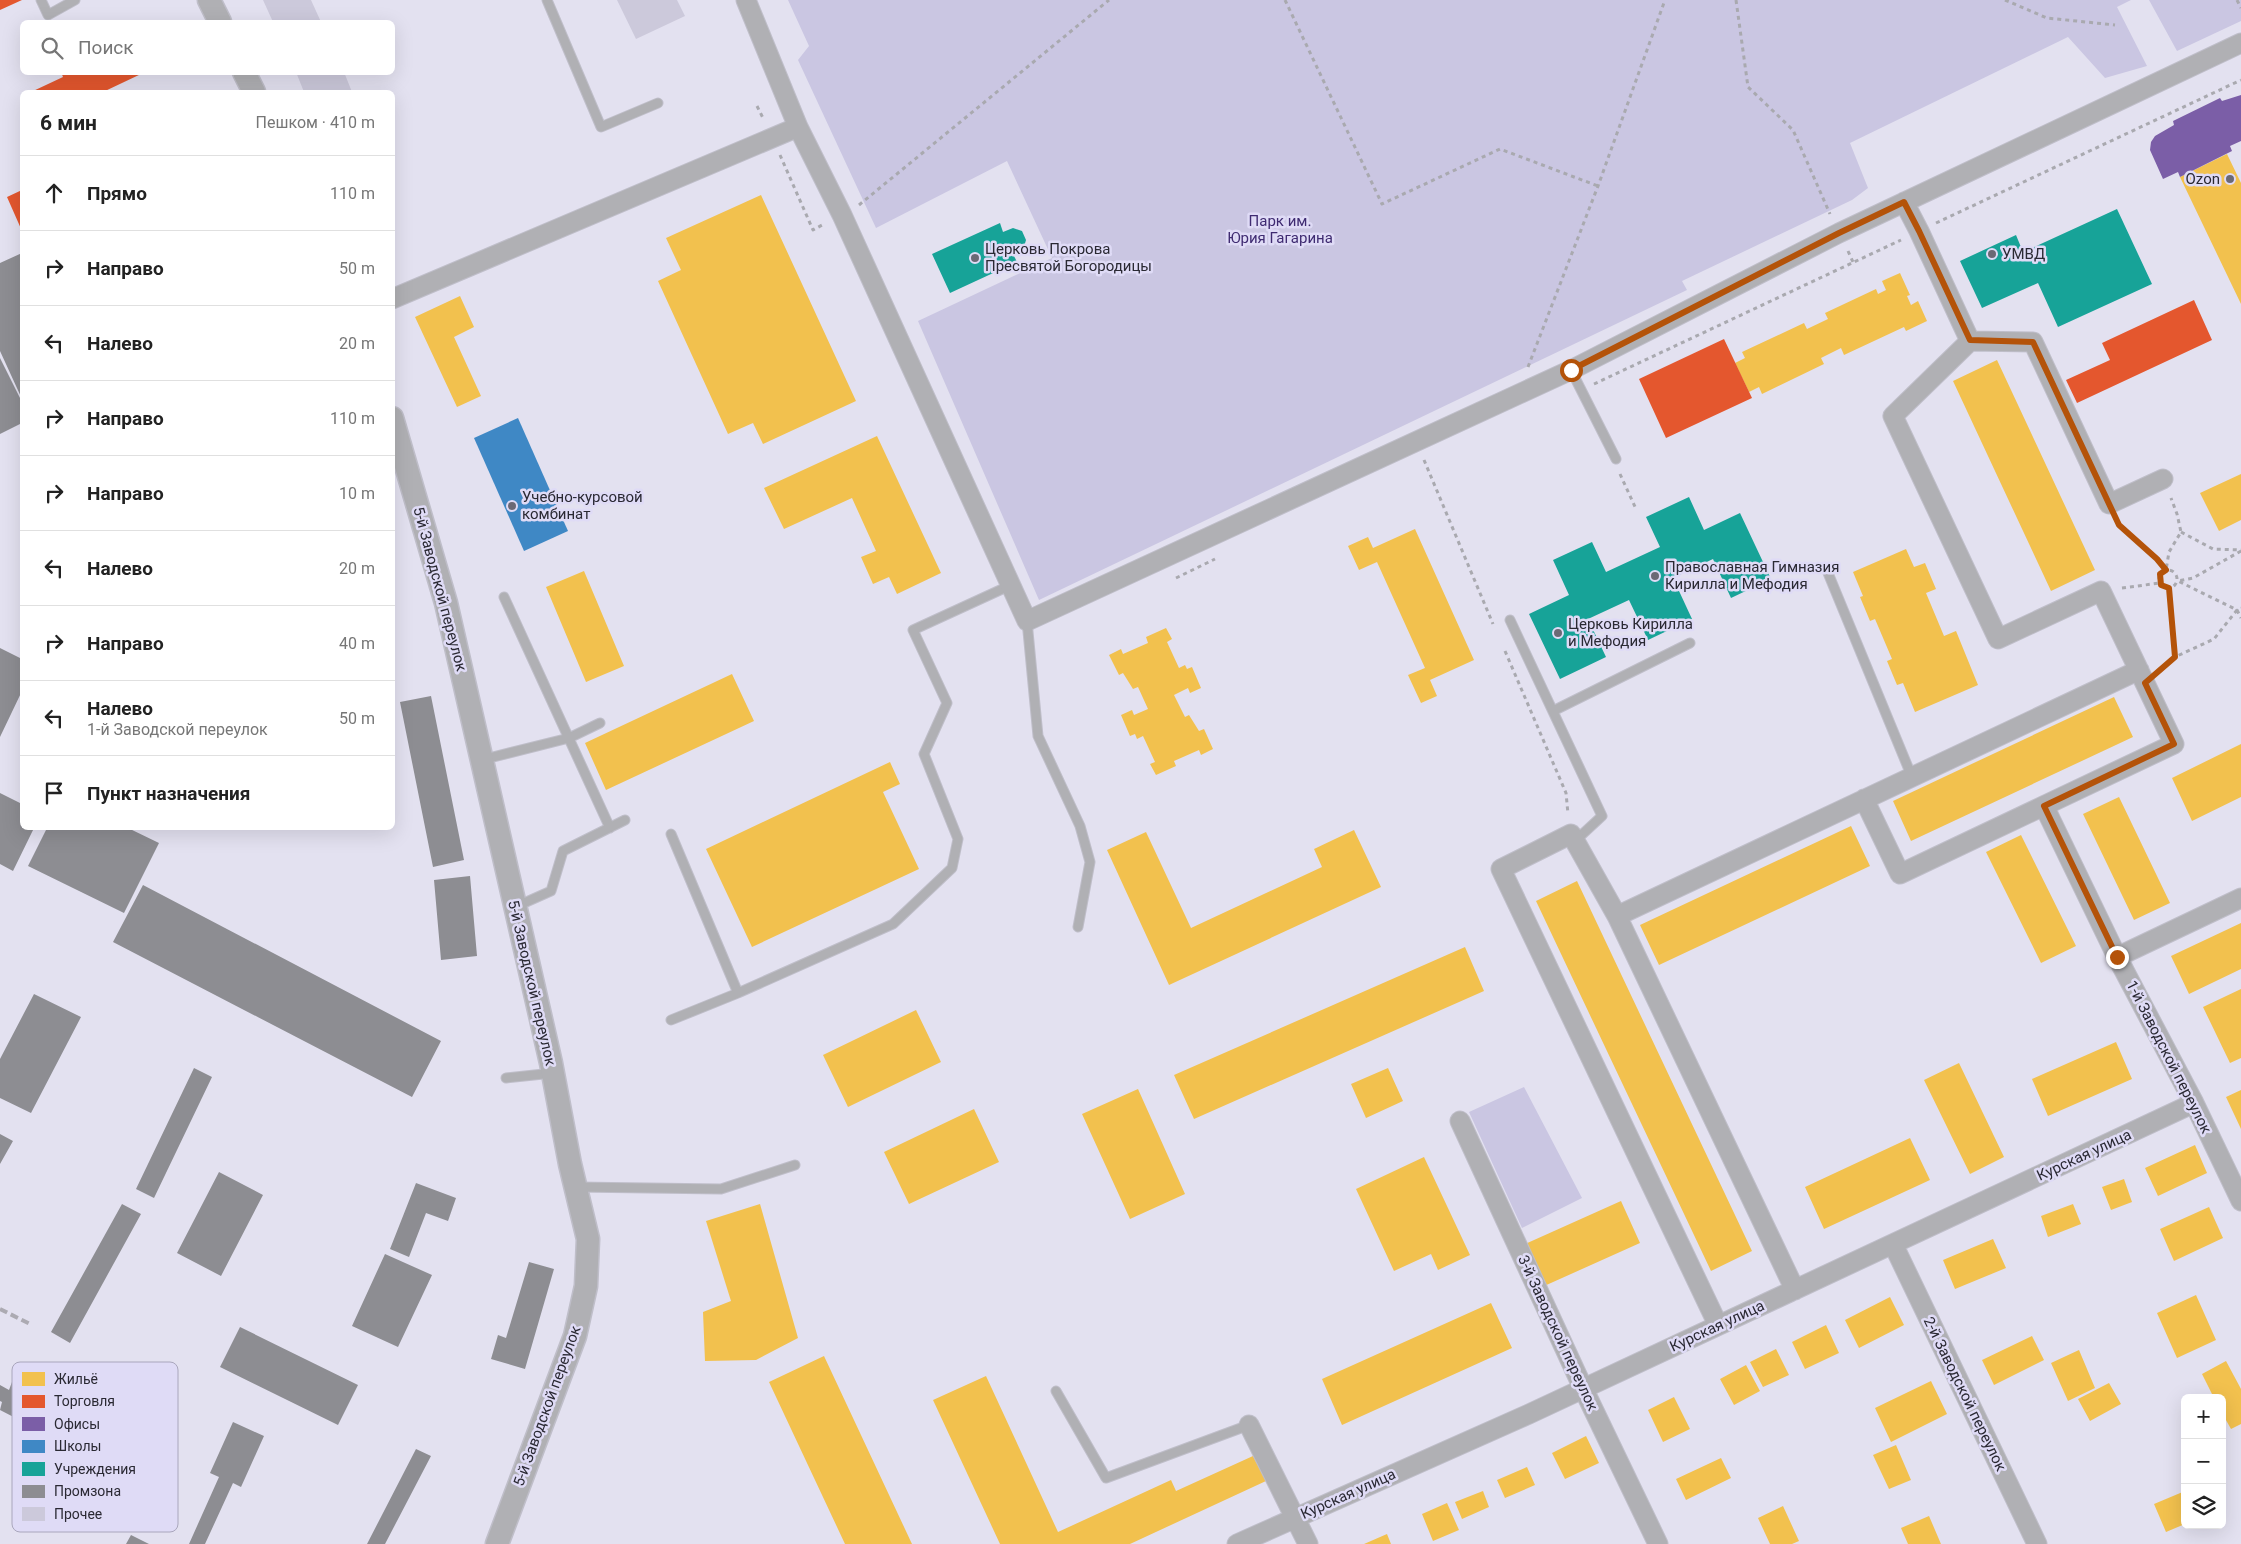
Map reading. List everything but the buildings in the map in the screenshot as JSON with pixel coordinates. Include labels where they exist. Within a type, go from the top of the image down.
[{"type":"street","points":[[209,0],[219,20]]},
{"type":"street","points":[[746,0],[798,127],[842,215],[1027,621],[1571,370],[1839,233],[2241,43]]},
{"type":"street","points":[[246,75],[253,90]]},
{"type":"street","points":[[395,297],[798,127]]},
{"type":"street","points":[[1904,202],[1970,340]]},
{"type":"street","points":[[1864,799],[1900,874],[2174,744],[2101,591],[1998,639],[1893,416],[1970,340],[2033,342],[2109,504],[2163,479]]},
{"type":"street","name":"5-й Заводской переулок","points":[[395,428],[446,603],[553,1073],[588,1239],[586,1286],[575,1336],[497,1544]]},
{"type":"street","points":[[1617,916],[1912,777],[2142,677]]},
{"type":"street","name":"1-й Заводской переулок","points":[[2044,806],[2117,957],[2194,1103],[2241,1201]]},
{"type":"street","points":[[1718,1325],[1501,869],[1573,838],[1617,916],[1795,1290]]},
{"type":"street","points":[[2117,957],[2241,898]]},
{"type":"street","name":"Курская улица","points":[[1237,1544],[1583,1388],[2194,1103]]},
{"type":"street","name":"3-й Заводской переулок","points":[[1460,1121],[1583,1388],[1658,1544]]},
{"type":"street","name":"2-й Заводской переулок","points":[[1893,1244],[2037,1544]]},
{"type":"street","points":[[1249,1425],[1308,1544]]},
{"type":"lane","points":[[41,0],[48,15],[74,0]]},
{"type":"lane","points":[[547,0],[601,127],[658,103]]},
{"type":"lane","points":[[1571,370],[1616,459]]},
{"type":"lane","points":[[1828,573],[1912,777]]},
{"type":"lane","points":[[671,1020],[738,993],[893,924],[952,868],[958,839],[924,754],[948,703],[913,630],[1011,585]]},
{"type":"lane","points":[[504,597],[610,828]]},
{"type":"lane","points":[[1510,620],[1602,816],[1573,838]]},
{"type":"lane","points":[[1027,621],[1038,736],[1080,826],[1090,862],[1078,927]]},
{"type":"lane","points":[[1553,711],[1690,643]]},
{"type":"lane","points":[[481,760],[569,738],[600,723]]},
{"type":"lane","points":[[514,907],[551,891],[563,851],[625,820]]},
{"type":"lane","points":[[671,834],[738,993]]},
{"type":"lane","points":[[506,1078],[553,1073]]},
{"type":"lane","points":[[576,1187],[721,1189],[795,1165]]},
{"type":"lane","points":[[1056,1391],[1106,1478],[1249,1425]]},
{"type":"path","points":[[854,208],[1109,0]]},
{"type":"path","points":[[1285,0],[1382,204],[1500,148],[1598,186]]},
{"type":"path","points":[[1525,375],[1598,186],[1665,0]]},
{"type":"path","points":[[1736,0],[1748,87],[1793,130],[1854,262]]},
{"type":"path","points":[[2005,0],[2047,18],[2115,26]]},
{"type":"path","points":[[2237,0],[2241,8]]},
{"type":"path","points":[[757,106],[813,230],[831,221]]},
{"type":"path","points":[[1432,457],[1423,461],[1496,631]]},
{"type":"path","points":[[1616,459],[1621,477],[1636,510]]},
{"type":"path","points":[[2109,504],[2119,525],[2157,559],[2166,570],[2174,572],[2178,576],[2175,586],[2165,588],[2160,583],[2160,574],[2166,570],[2169,552],[2181,532],[2177,514],[2163,479]]},
{"type":"path","points":[[2181,532],[2213,549],[2241,551]]},
{"type":"path","points":[[2178,581],[2193,578],[2241,551]]},
{"type":"path","points":[[2178,581],[2239,609]]},
{"type":"path","points":[[2101,591],[2160,583]]},
{"type":"path","points":[[2169,588],[2175,657]]},
{"type":"path","points":[[2239,609],[2241,618]]},
{"type":"path","points":[[2142,677],[2175,657],[2214,639],[2239,609]]},
{"type":"path","points":[[1504,649],[1566,793],[1573,838]]},
{"type":"green space","name":"Парк им. Юрия Гагарина","points":[[788,0],[2131,0],[2117,7],[2147,66],[2105,78],[2068,37],[1850,143],[1868,188],[1852,200],[1682,281],[1687,290],[1039,600],[918,321],[1052,258],[1007,161],[876,228],[798,60],[809,46]]},
{"type":"green space","points":[[2149,0],[2241,0],[2241,21],[2177,51]]},
{"type":"green space","points":[[1524,1087],[1582,1198],[1522,1228],[1469,1112]]},
{"type":"railway","points":[[0,1309],[32,1325]]},
{"type":"place","name":"Ozon","points":[[2230,179]]},
{"type":"place","name":"УМВД","points":[[1992,254]]},
{"type":"place","name":"Церковь Покрова Пресвятой Богородицы","points":[[975,258]]},
{"type":"place","name":"Учебно-курсовой комбинат","points":[[512,506]]},
{"type":"place","name":"Православная Гимназия Кирилла и Мефодия","points":[[1655,576]]},
{"type":"place","name":"Церковь Кирилла и Мефодия","points":[[1558,633]]},
{"type":"route","points":[[1571,370],[1839,233],[1904,202],[1970,340],[2033,342],[2119,525],[2157,559],[2166,570],[2160,574],[2159,580],[2161,585],[2169,588],[2175,657],[2145,683],[2174,744],[2044,806],[2117,957]]}]
